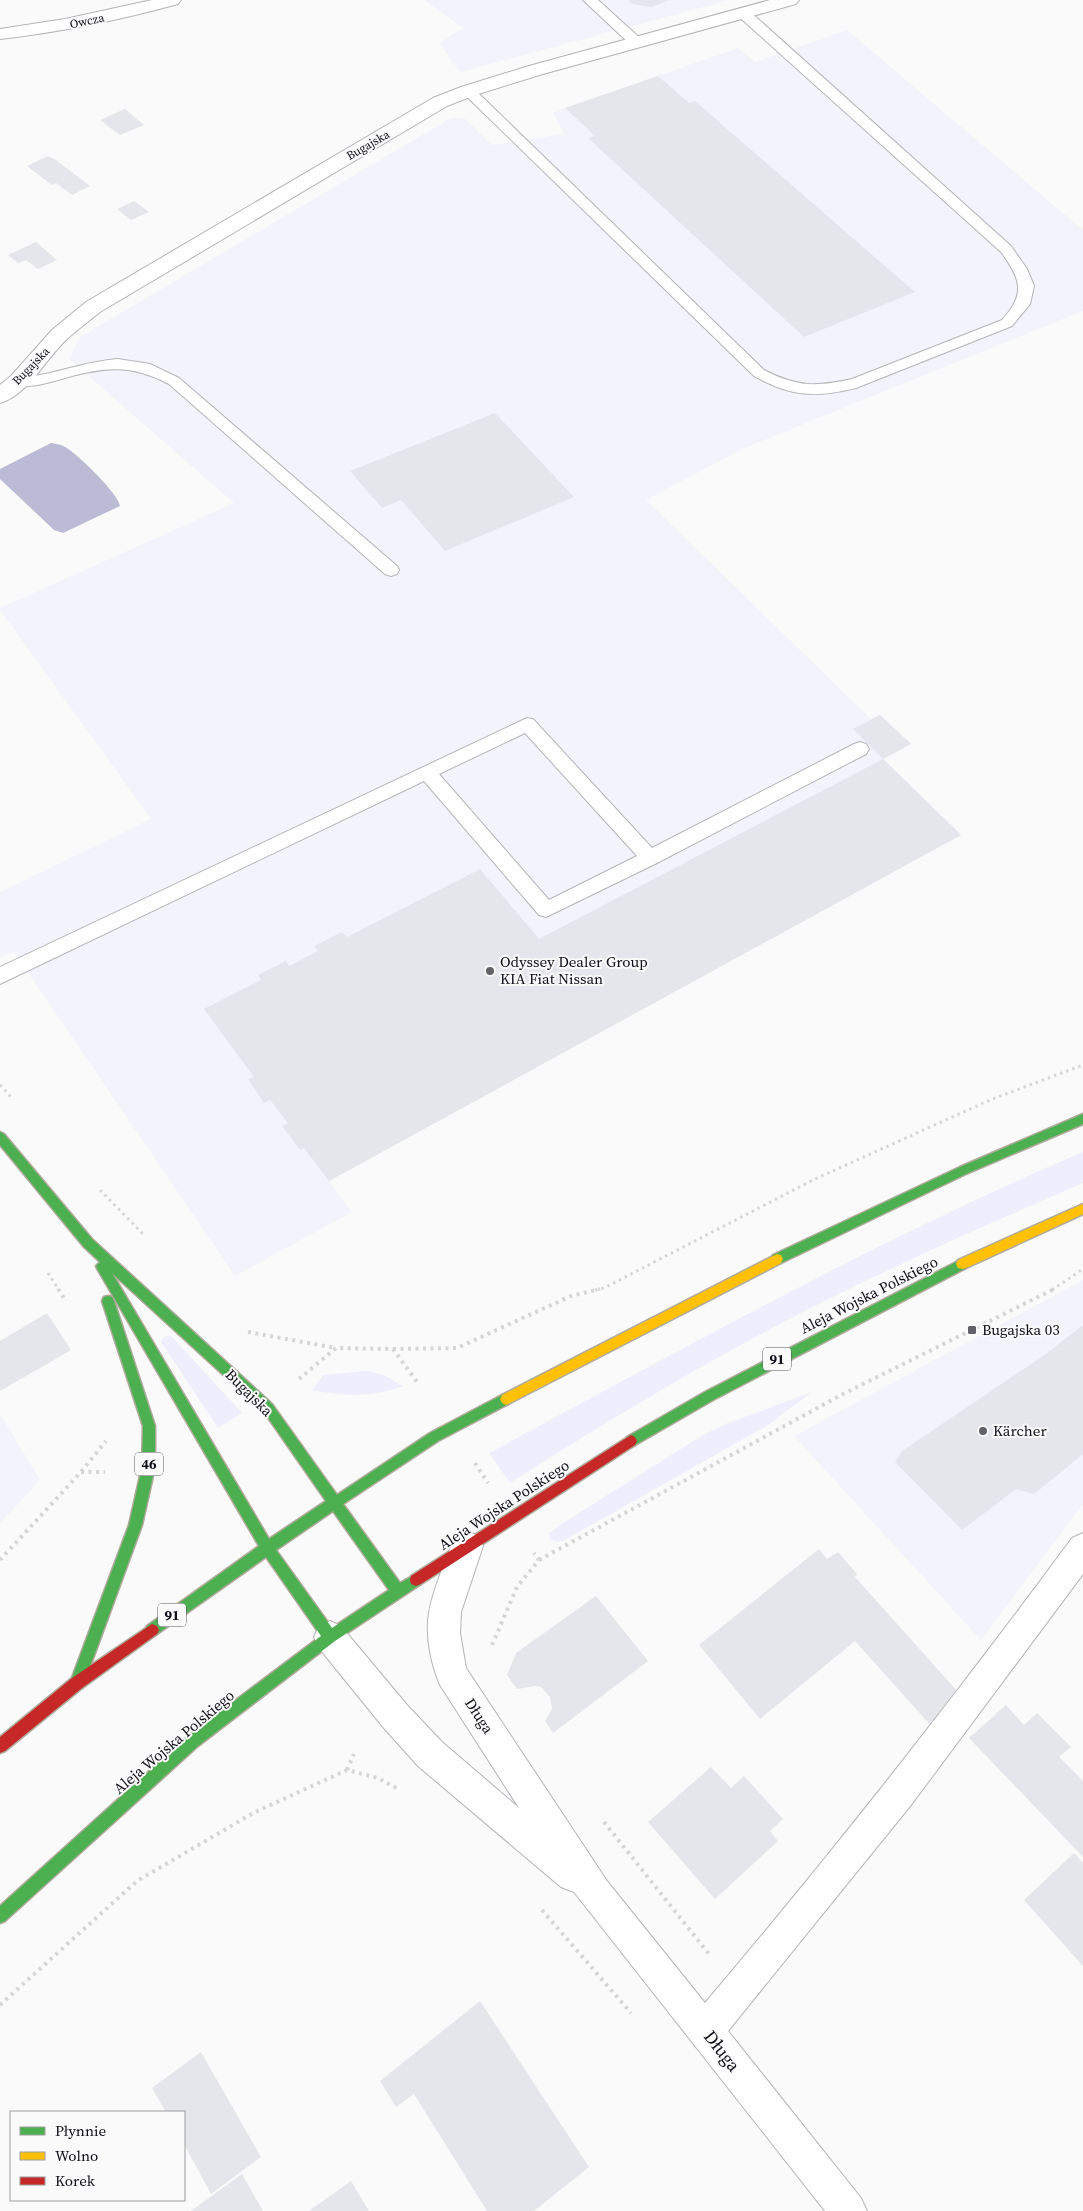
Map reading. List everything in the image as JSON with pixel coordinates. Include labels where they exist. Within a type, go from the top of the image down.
[{"type":"main road","name":"91","points":[[77,1683],[333,1502],[434,1437],[730,1282],[964,1170],[1083,1118]]},
{"type":"main road","name":"Bugajska","points":[[0,1137],[88,1243],[268,1408],[398,1592]]},
{"type":"main road","name":"Aleja Wojska Polskiego","points":[[0,1916],[193,1742],[330,1637],[467,1546],[610,1453],[708,1396],[911,1289],[984,1253],[1083,1209]]},
{"type":"main road","name":"Bugajska","points":[[88,1243],[267,1548],[330,1637]]},
{"type":"main road","name":"46","points":[[77,1683],[136,1525],[149,1471],[150,1447],[149,1426],[135,1378],[88,1243]]},
{"type":"main road","points":[[0,1746],[77,1683]]},
{"type":"street","name":"Owcza","points":[[0,34],[84,22],[172,0]]},
{"type":"street","name":"Bugajska","points":[[0,396],[18,381],[59,335],[93,307],[440,102],[468,90],[790,0]]},
{"type":"street","name":"Długa","points":[[467,1546],[445,1612],[444,1633],[452,1674],[595,1893],[706,2030],[848,2211]]},
{"type":"street","points":[[706,2030],[789,1932],[1012,1648],[1083,1548]]},
{"type":"street","name":"Długa","points":[[330,1637],[395,1716],[430,1754],[595,1893]]},
{"type":"lane","points":[[590,0],[636,42]]},
{"type":"lane","points":[[468,90],[759,373],[781,386],[808,391],[832,389],[856,382],[1007,323],[1020,310],[1027,292],[1022,269],[1006,249],[742,12]]},
{"type":"lane","points":[[18,381],[34,382],[91,367],[124,364],[140,365],[155,370],[174,381],[390,570]]},
{"type":"lane","points":[[0,976],[527,724],[650,858]]},
{"type":"lane","points":[[427,772],[546,910],[860,749]]},
{"type":"path","points":[[245,1331],[336,1348],[457,1348],[571,1296],[604,1288],[815,1179],[990,1100],[1083,1065]]},
{"type":"path","points":[[0,1085],[15,1102]]},
{"type":"path","points":[[98,1187],[146,1237]]},
{"type":"path","points":[[489,1651],[517,1587],[539,1560],[843,1394],[1049,1292],[1083,1269]]},
{"type":"path","points":[[297,1381],[336,1348]]},
{"type":"path","points":[[393,1349],[417,1382]]},
{"type":"path","points":[[472,1460],[490,1487]]},
{"type":"path","points":[[0,1560],[81,1472]]},
{"type":"path","points":[[530,1545],[539,1560]]},
{"type":"path","points":[[347,1770],[354,1754]]},
{"type":"path","points":[[0,2005],[137,1881],[255,1812],[347,1770],[378,1778],[401,1790]]},
{"type":"path","points":[[601,1818],[705,1952],[748,1980]]},
{"type":"path","points":[[538,1906],[632,2016]]},
{"type":"shaded area","points":[[424,0],[730,0],[460,72],[439,43],[463,28]]},
{"type":"shaded area","points":[[847,30],[1083,230],[1083,311],[742,449],[646,500],[871,719],[880,715],[911,744],[884,759],[961,835],[329,1181],[352,1212],[235,1276],[14,952],[0,958],[0,892],[151,819],[0,608],[234,503],[69,359],[80,337],[451,118],[464,118],[492,145],[564,134],[553,113],[565,108],[738,48],[755,62]]},
{"type":"shaded area","points":[[1083,1152],[1083,1183],[966,1234],[812,1307],[641,1402],[510,1483],[489,1453],[857,1258],[931,1221]]},
{"type":"shaded area","points":[[1083,1280],[1083,1504],[981,1640],[794,1436]]},
{"type":"shaded area","points":[[167,1336],[171,1336],[242,1413],[218,1428],[161,1342]]},
{"type":"shaded area","points":[[366,1371],[384,1375],[403,1386],[392,1390],[358,1395],[313,1390],[323,1375]]},
{"type":"shaded area","points":[[812,1392],[768,1425],[563,1541],[556,1542],[550,1539],[549,1533],[563,1523],[703,1435],[728,1423]]},
{"type":"shaded area","points":[[0,1414],[40,1480],[0,1523]]},
{"type":"water","points":[[51,443],[63,446],[86,464],[105,483],[118,500],[120,506],[63,533],[54,530],[0,479],[0,469]]},
{"type":"building","points":[[628,0],[669,0],[651,7],[633,4]]},
{"type":"building","points":[[658,76],[689,103],[695,101],[915,292],[804,337],[588,138],[595,136],[565,108]]},
{"type":"building","points":[[125,109],[144,125],[120,135],[100,120]]},
{"type":"building","points":[[48,156],[90,186],[72,195],[56,183],[52,185],[27,166]]},
{"type":"building","points":[[134,201],[149,212],[131,220],[117,209]]},
{"type":"building","points":[[36,242],[57,260],[38,269],[26,260],[18,263],[8,255]]},
{"type":"building","points":[[495,413],[574,497],[445,551],[401,500],[382,508],[350,471]]},
{"type":"building","points":[[880,715],[911,744],[883,759],[853,729]]},
{"type":"building","name":"Odyssey Dealer Group KIA Fiat Nissan","points":[[883,759],[961,835],[329,1181],[304,1148],[300,1150],[282,1126],[288,1123],[270,1100],[264,1103],[248,1079],[254,1077],[204,1009],[261,980],[258,975],[286,961],[289,966],[318,951],[314,946],[342,932],[347,937],[480,869],[539,939]]},
{"type":"building","points":[[47,1313],[71,1350],[0,1391],[0,1341]]},
{"type":"building","points":[[1083,1325],[1083,1454],[1034,1494],[1016,1489],[962,1530],[895,1462],[902,1451],[1043,1356]]},
{"type":"building","points":[[819,1549],[827,1559],[838,1552],[857,1574],[855,1577],[959,1693],[933,1728],[855,1641],[760,1719],[699,1645]]},
{"type":"building","points":[[596,1596],[648,1661],[553,1733],[545,1721],[552,1709],[550,1697],[541,1687],[517,1689],[507,1675],[516,1653]]},
{"type":"building","points":[[1006,1705],[1024,1725],[1037,1713],[1071,1747],[1059,1757],[1083,1781],[1083,1857],[969,1738]]},
{"type":"building","points":[[711,1767],[731,1788],[744,1776],[783,1819],[770,1831],[778,1841],[715,1899],[648,1822]]},
{"type":"building","points":[[1074,1853],[1083,1863],[1083,1966],[1024,1900]]},
{"type":"building","points":[[480,2001],[589,2167],[534,2211],[487,2211],[414,2094],[396,2107],[380,2081]]},
{"type":"building","points":[[201,2052],[261,2157],[211,2194],[185,2146],[185,2111],[165,2111],[152,2088]]},
{"type":"building","points":[[242,2174],[263,2211],[191,2211]]},
{"type":"building","points":[[351,2181],[369,2211],[309,2211]]},
{"type":"traffic: fast","points":[[777,1259],[964,1170],[1083,1119]]},
{"type":"traffic: fast","points":[[0,1137],[88,1243],[268,1408],[398,1592]]},
{"type":"traffic: fast","points":[[631,1441],[709,1396],[962,1264]]},
{"type":"traffic: fast","points":[[102,1266],[267,1548],[330,1637]]},
{"type":"traffic: fast","points":[[77,1683],[122,1563],[141,1506],[150,1446],[149,1426],[108,1301]]},
{"type":"traffic: fast","points":[[152,1630],[267,1548],[434,1437],[506,1399]]},
{"type":"traffic: fast","points":[[0,1916],[193,1741],[330,1637],[416,1580]]},
{"type":"traffic: slow","points":[[962,1264],[1083,1209]]},
{"type":"traffic: slow","points":[[506,1399],[777,1259]]},
{"type":"traffic: jam","points":[[416,1580],[631,1441]]},
{"type":"traffic: jam","points":[[0,1746],[77,1683],[152,1630]]},
{"type":"place","name":"Odyssey Dealer Group KIA Fiat Nissan","points":[[490,971]]},
{"type":"place","name":"Bugajska 03","points":[[972,1330]]},
{"type":"place","name":"Kärcher","points":[[983,1431]]}]
